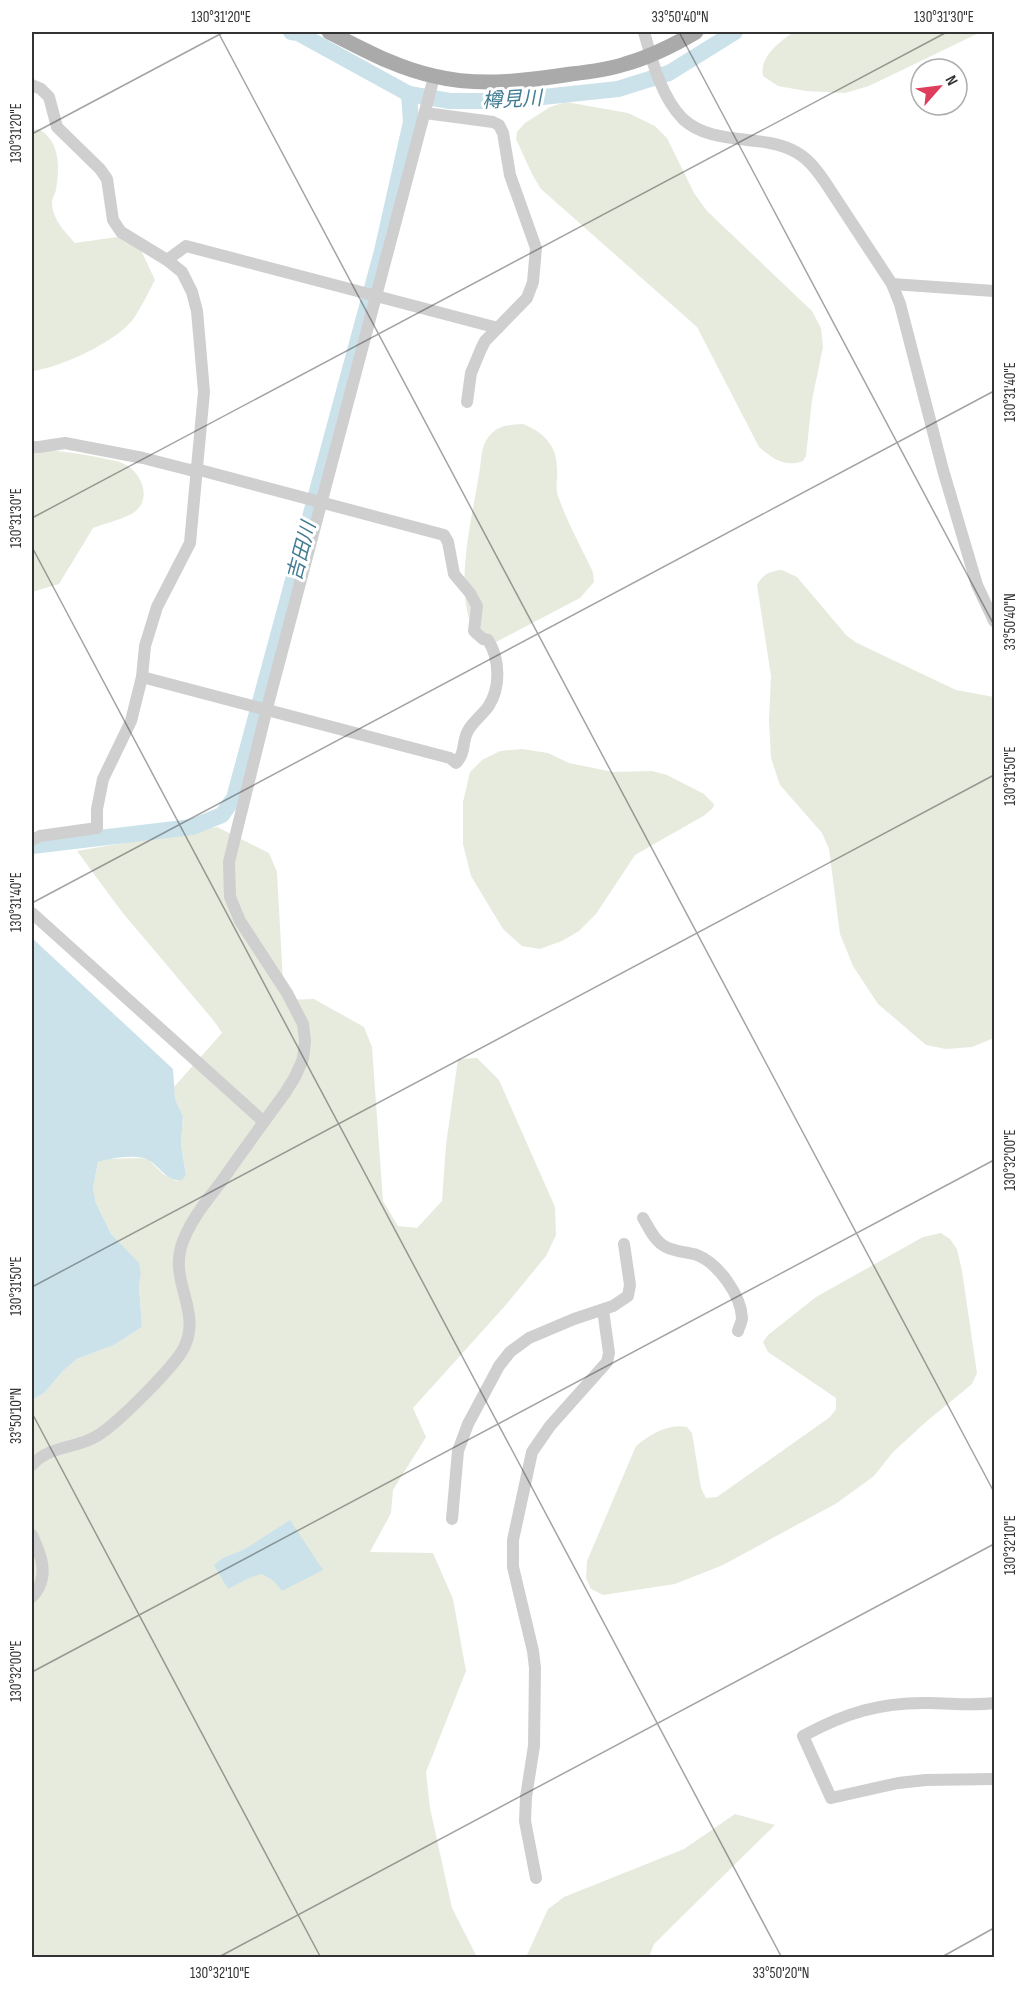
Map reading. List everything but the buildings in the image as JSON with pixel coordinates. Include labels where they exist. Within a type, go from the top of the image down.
[{"type":"main road","points":[[329,32],[434,80],[459,81],[517,81],[604,70],[651,57],[696,32]]},
{"type":"street","points":[[644,32],[651,57],[676,110],[694,127],[711,134],[783,147],[808,161],[825,182],[892,284],[900,304],[976,585],[994,621]]},
{"type":"street","points":[[32,1465],[42,1455],[55,1449],[83,1443],[108,1429],[179,1356],[189,1337],[191,1327],[178,1266],[182,1245],[190,1225],[296,1077],[303,1059],[305,1041],[303,1024],[240,921],[230,897],[229,862],[267,708],[434,80]]},
{"type":"street","points":[[32,85],[41,89],[49,97],[57,127],[100,169],[107,179],[113,220],[121,232],[167,260],[182,272],[192,292],[196,311],[204,392],[190,543],[158,607],[145,646],[142,676],[131,721],[103,779],[97,809],[97,828],[40,836],[32,840]]},
{"type":"street","points":[[426,110],[499,125],[503,133],[510,175],[536,248],[533,282],[527,298],[485,341],[476,360],[466,402]]},
{"type":"street","points":[[167,260],[186,246],[498,328]]},
{"type":"street","points":[[892,284],[994,291]]},
{"type":"street","points":[[32,447],[65,443],[143,458],[190,470],[196,469],[439,533],[447,537],[454,574],[470,593],[477,606],[474,631],[483,639],[488,640],[494,650],[498,672],[490,704],[470,728],[462,756],[456,763],[450,758],[142,676]]},
{"type":"street","points":[[32,913],[264,1122]]},
{"type":"street","points":[[644,1218],[656,1239],[664,1246],[699,1256],[712,1264],[724,1276],[738,1301],[742,1318],[738,1331]]},
{"type":"street","points":[[452,1519],[458,1451],[468,1424],[499,1366],[517,1346],[529,1338],[613,1306],[628,1296],[630,1285],[624,1244]]},
{"type":"street","points":[[536,1878],[525,1821],[526,1797],[534,1746],[535,1668],[513,1567],[513,1540],[532,1452],[550,1426],[607,1362],[609,1353],[603,1310]]},
{"type":"street","points":[[32,1535],[41,1557],[43,1572],[41,1584],[32,1597]]},
{"type":"street","points":[[994,1703],[901,1703],[883,1706],[855,1712],[803,1736],[831,1798],[898,1783],[926,1780],[994,1779]]},
{"type":"shaded area","points":[[794,32],[981,32],[929,57],[909,57],[909,67],[869,86],[845,93],[806,91],[778,86],[763,76],[767,56]]},
{"type":"shaded area","points":[[566,102],[628,113],[655,126],[667,138],[694,193],[707,211],[812,311],[821,328],[823,347],[812,400],[806,456],[803,461],[785,463],[759,447],[697,327],[541,189],[516,139],[517,132],[525,123],[550,107]]},
{"type":"shaded area","points":[[38,129],[51,140],[57,155],[56,191],[52,202],[54,214],[63,230],[75,243],[117,237],[136,240],[155,280],[134,318],[115,336],[88,352],[58,365],[32,371],[32,130]]},
{"type":"shaded area","points":[[523,424],[543,435],[552,446],[556,460],[558,496],[593,572],[594,582],[580,598],[488,644],[470,622],[465,584],[465,566],[482,451],[485,442],[499,428]]},
{"type":"shaded area","points":[[32,448],[87,455],[122,463],[136,473],[144,494],[143,501],[133,513],[93,528],[59,584],[32,592]]},
{"type":"shaded area","points":[[782,570],[797,577],[847,636],[857,643],[956,690],[994,697],[994,1038],[972,1047],[946,1049],[926,1045],[878,1004],[853,966],[840,934],[829,849],[822,833],[780,785],[771,758],[769,720],[771,676],[757,585],[767,574]]},
{"type":"shaded area","points":[[522,749],[548,753],[569,763],[613,772],[652,771],[667,775],[704,794],[714,804],[705,815],[635,855],[596,914],[579,931],[562,941],[540,949],[522,946],[503,929],[471,876],[463,844],[463,802],[470,772],[482,760],[500,751]]},
{"type":"shaded area","points":[[217,827],[269,853],[277,872],[284,1000],[314,999],[364,1027],[372,1047],[383,1201],[398,1226],[417,1228],[442,1201],[446,1145],[458,1059],[477,1058],[499,1080],[555,1207],[556,1235],[546,1256],[504,1307],[413,1408],[426,1437],[393,1490],[391,1513],[370,1552],[433,1553],[453,1599],[466,1671],[426,1772],[430,1808],[452,1908],[477,1957],[32,1958],[32,1400],[44,1393],[77,1359],[114,1345],[142,1327],[139,1285],[141,1275],[134,1260],[111,1234],[96,1203],[93,1189],[98,1162],[109,1159],[141,1158],[149,1160],[163,1174],[176,1181],[186,1175],[181,1144],[183,1116],[175,1099],[174,1087],[222,1033],[122,912],[77,851]]},
{"type":"shaded area","points":[[941,1233],[950,1239],[957,1249],[962,1271],[977,1373],[972,1384],[893,1452],[874,1476],[837,1503],[723,1565],[675,1584],[603,1595],[591,1589],[586,1578],[587,1561],[636,1446],[660,1430],[687,1427],[692,1433],[701,1488],[706,1498],[717,1497],[830,1417],[836,1409],[836,1398],[768,1352],[763,1342],[768,1335],[816,1297],[923,1237]]},
{"type":"shaded area","points":[[735,1814],[775,1825],[654,1944],[649,1957],[528,1957],[548,1909],[564,1897],[684,1849]]},
{"type":"water","points":[[32,938],[173,1069],[175,1099],[183,1116],[181,1144],[186,1175],[182,1180],[172,1179],[150,1161],[139,1157],[98,1162],[93,1189],[96,1203],[111,1234],[139,1263],[142,1327],[114,1345],[77,1359],[44,1393],[32,1400]]},
{"type":"water","points":[[290,1520],[323,1570],[282,1591],[274,1581],[262,1574],[228,1589],[214,1565],[223,1558],[245,1549]]},
{"type":"waterway","name":"樽見川","points":[[291,32],[298,33],[409,94],[450,101],[506,101],[618,89],[669,73],[735,32]]},
{"type":"waterway","name":"吉田川","points":[[32,846],[192,827],[222,815],[234,798],[382,251],[411,122],[409,94]]}]
